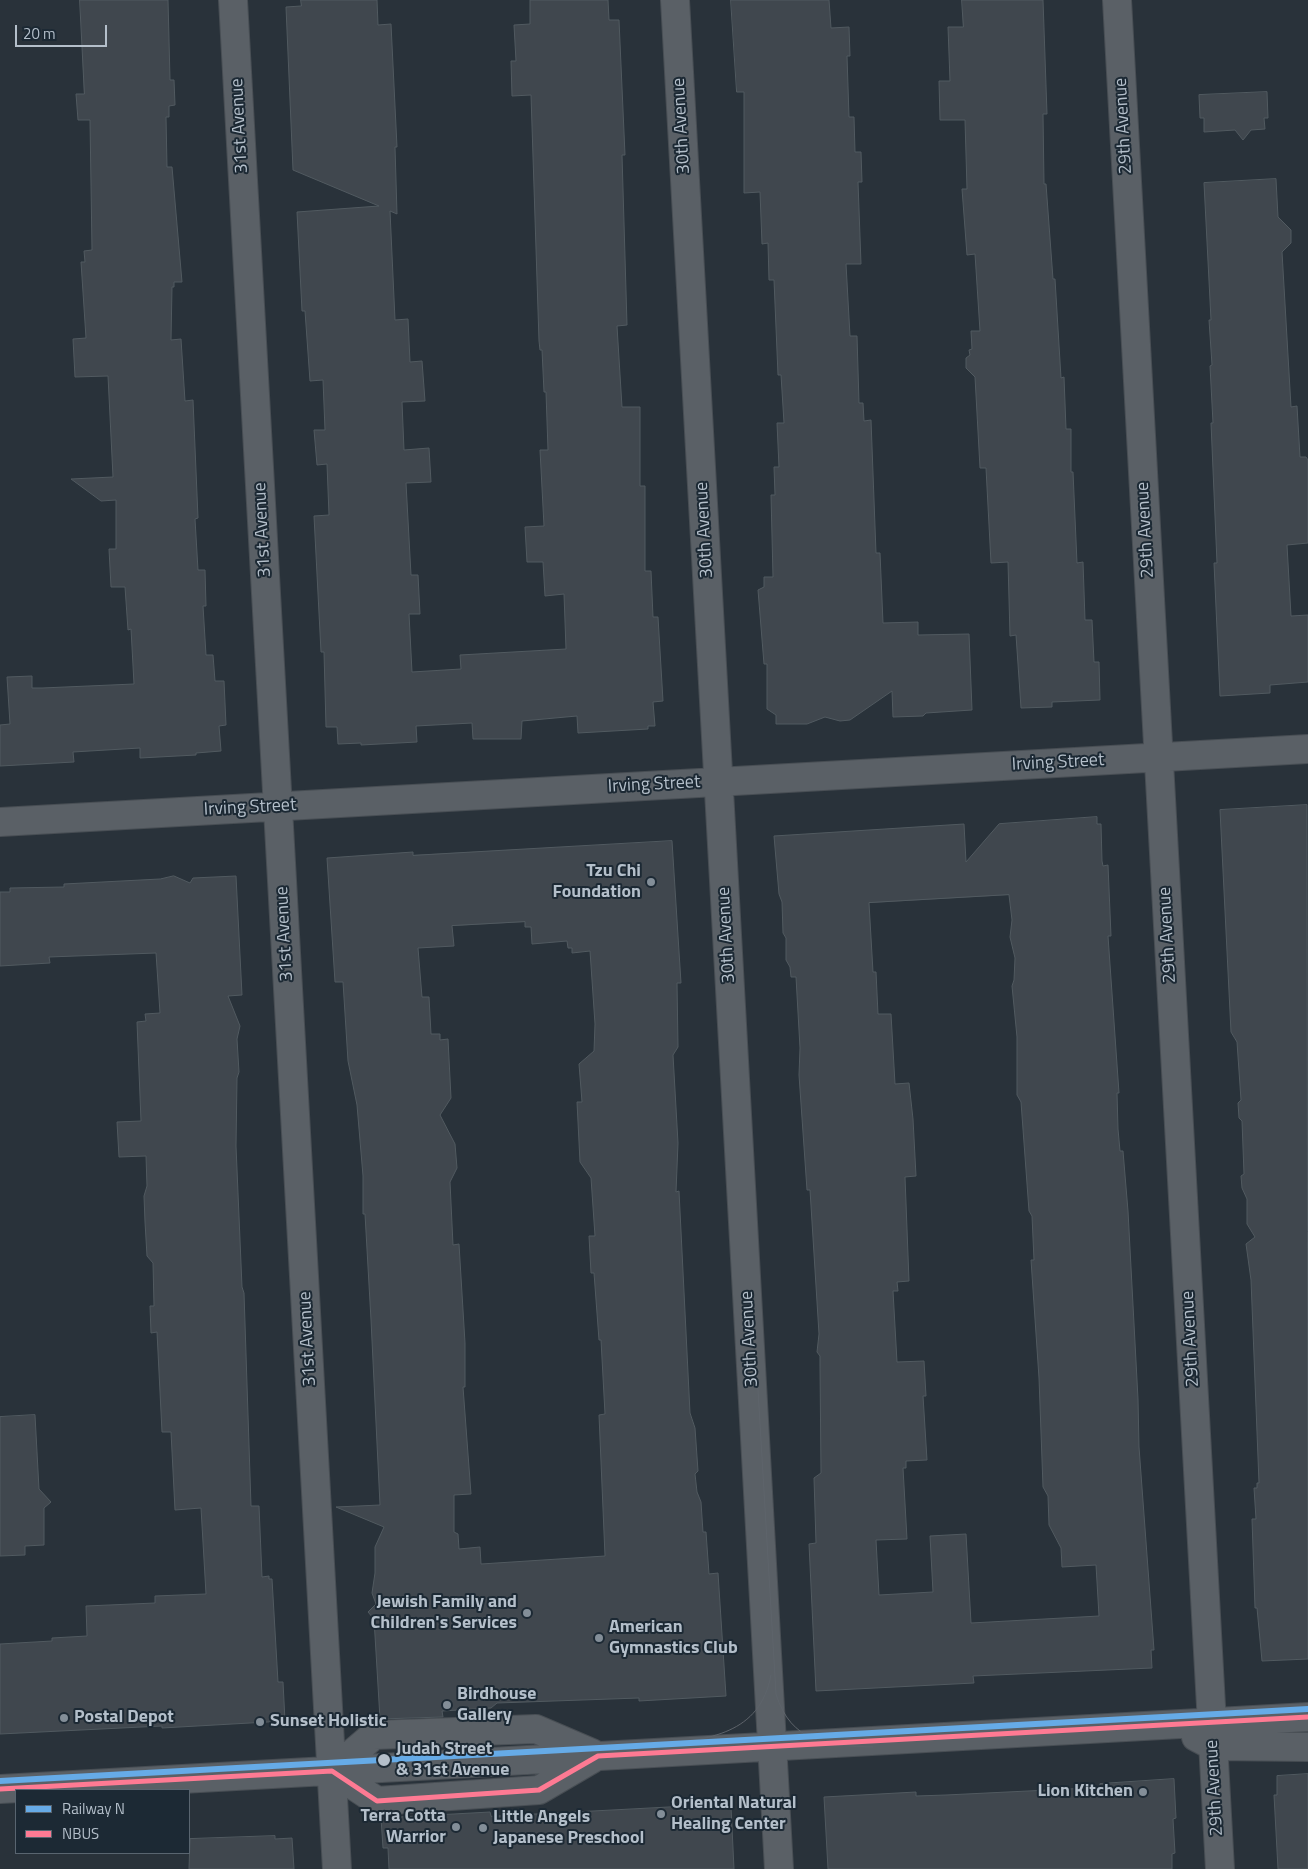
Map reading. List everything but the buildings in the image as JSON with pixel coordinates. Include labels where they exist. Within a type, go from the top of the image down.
[{"type":"street","name":"31st Avenue","points":[[233,0],[337,1869]]},
{"type":"street","name":"30th Avenue","points":[[675,0],[779,1869]]},
{"type":"street","name":"29th Avenue","points":[[1116,0],[1220,1869]]},
{"type":"street","name":"Irving Street","points":[[0,822],[1308,749]]},
{"type":"street","points":[[1212,1734],[1308,1717]]},
{"type":"street","points":[[0,1789],[1173,1724],[1212,1734],[1308,1747]]},
{"type":"tram line","points":[[756,1356],[776,1694],[791,1723],[801,1732],[826,1743],[873,1747]]},
{"type":"tram line","points":[[658,1745],[713,1736],[744,1722],[756,1710],[765,1695],[771,1675]]},
{"type":"rail line","name":"N","points":[[0,1781],[1308,1709]]},
{"type":"transit line","name":"NBUS","points":[[0,1789],[332,1771],[377,1801],[539,1790],[598,1756],[1308,1717]]},
{"type":"place","name":"Tzu Chi Foundation","points":[[651,882]]},
{"type":"place","name":"Jewish Family and Children's Services","points":[[527,1613]]},
{"type":"place","name":"American Gymnastics Club","points":[[599,1638]]},
{"type":"place","name":"Birdhouse Gallery","points":[[447,1705]]},
{"type":"place","name":"Postal Depot","points":[[64,1718]]},
{"type":"place","name":"Sunset Holistic","points":[[260,1722]]},
{"type":"place","name":"Judah Street & 31st Avenue","points":[[384,1760]]},
{"type":"place","name":"Lion Kitchen","points":[[1143,1792]]},
{"type":"place","name":"Oriental Natural Healing Center","points":[[661,1814]]},
{"type":"place","name":"Terra Cotta Warrior","points":[[456,1827]]},
{"type":"place","name":"Little Angels Japanese Preschool","points":[[483,1828]]}]
